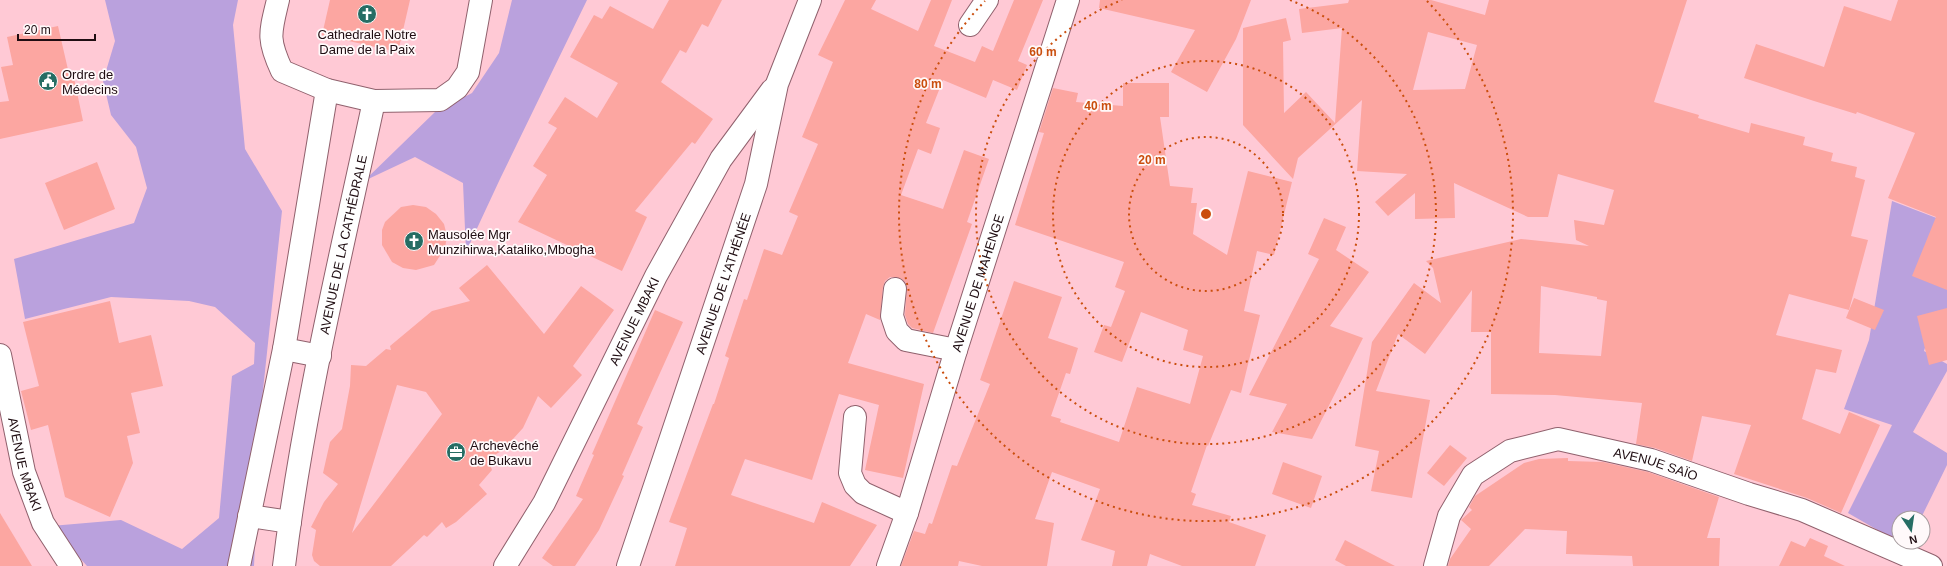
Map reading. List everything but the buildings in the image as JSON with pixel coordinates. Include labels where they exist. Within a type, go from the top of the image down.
[{"type":"street","points":[[278,0],[270,33],[272,51],[282,71],[327,90],[374,101],[440,100],[457,88],[468,72],[481,0]]},
{"type":"street","name":"AVENUE DE L'ATHÉNÉE","points":[[628,566],[756,184],[777,84],[810,0]]},
{"type":"street","points":[[970,25],[987,0]]},
{"type":"street","name":"AVENUE DE MAHENGE","points":[[888,566],[907,513],[956,350],[1068,0]]},
{"type":"street","name":"AVENUE MBAKI","points":[[505,566],[544,503],[656,276],[721,159],[777,84]]},
{"type":"street","points":[[239,566],[284,349],[327,90]]},
{"type":"street","name":"AVENUE DE LA CATHÉDRALE","points":[[284,566],[290,522],[320,356],[374,101]]},
{"type":"street","points":[[895,289],[892,316],[897,331],[906,340],[956,350]]},
{"type":"street","points":[[284,349],[320,356]]},
{"type":"street","name":"AVENUE MBAKI","points":[[0,354],[24,472],[44,523],[71,566]]},
{"type":"street","points":[[855,417],[850,473],[855,485],[863,493],[907,513]]},
{"type":"street","name":"AVENUE SAÏO","points":[[1435,566],[1449,516],[1473,475],[1510,451],[1558,439],[1651,460],[1748,494],[1802,510],[1931,566]]},
{"type":"street","points":[[249,516],[290,522]]},
{"type":"shaded area","points":[[105,0],[238,0],[233,25],[245,149],[282,211],[261,409],[254,566],[87,566],[51,526],[121,520],[182,549],[219,518],[232,376],[254,364],[255,343],[215,307],[189,301],[111,297],[25,319],[14,259],[134,223],[147,188],[136,147],[111,115],[103,81],[115,41]]},
{"type":"shaded area","points":[[512,0],[587,0],[466,252],[463,183],[415,157],[364,181],[435,112],[472,93],[499,53]]},
{"type":"shaded area","points":[[1892,201],[1947,222],[1947,315],[1936,311],[1924,351],[1947,364],[1947,371],[1913,432],[1947,453],[1947,465],[1925,510],[1891,510],[1891,538],[1848,513],[1892,425],[1844,409],[1869,340]]},
{"type":"place","name":"Cathedrale Notre Dame de la Paix","points":[[367,14]]},
{"type":"place","name":"Ordre de Médecins","points":[[48,81]]},
{"type":"place","name":"Mausolée Mgr Munzihirwa,Kataliko,Mbogha","points":[[414,241]]},
{"type":"place","name":"Archevêché de Bukavu","points":[[456,452]]}]
